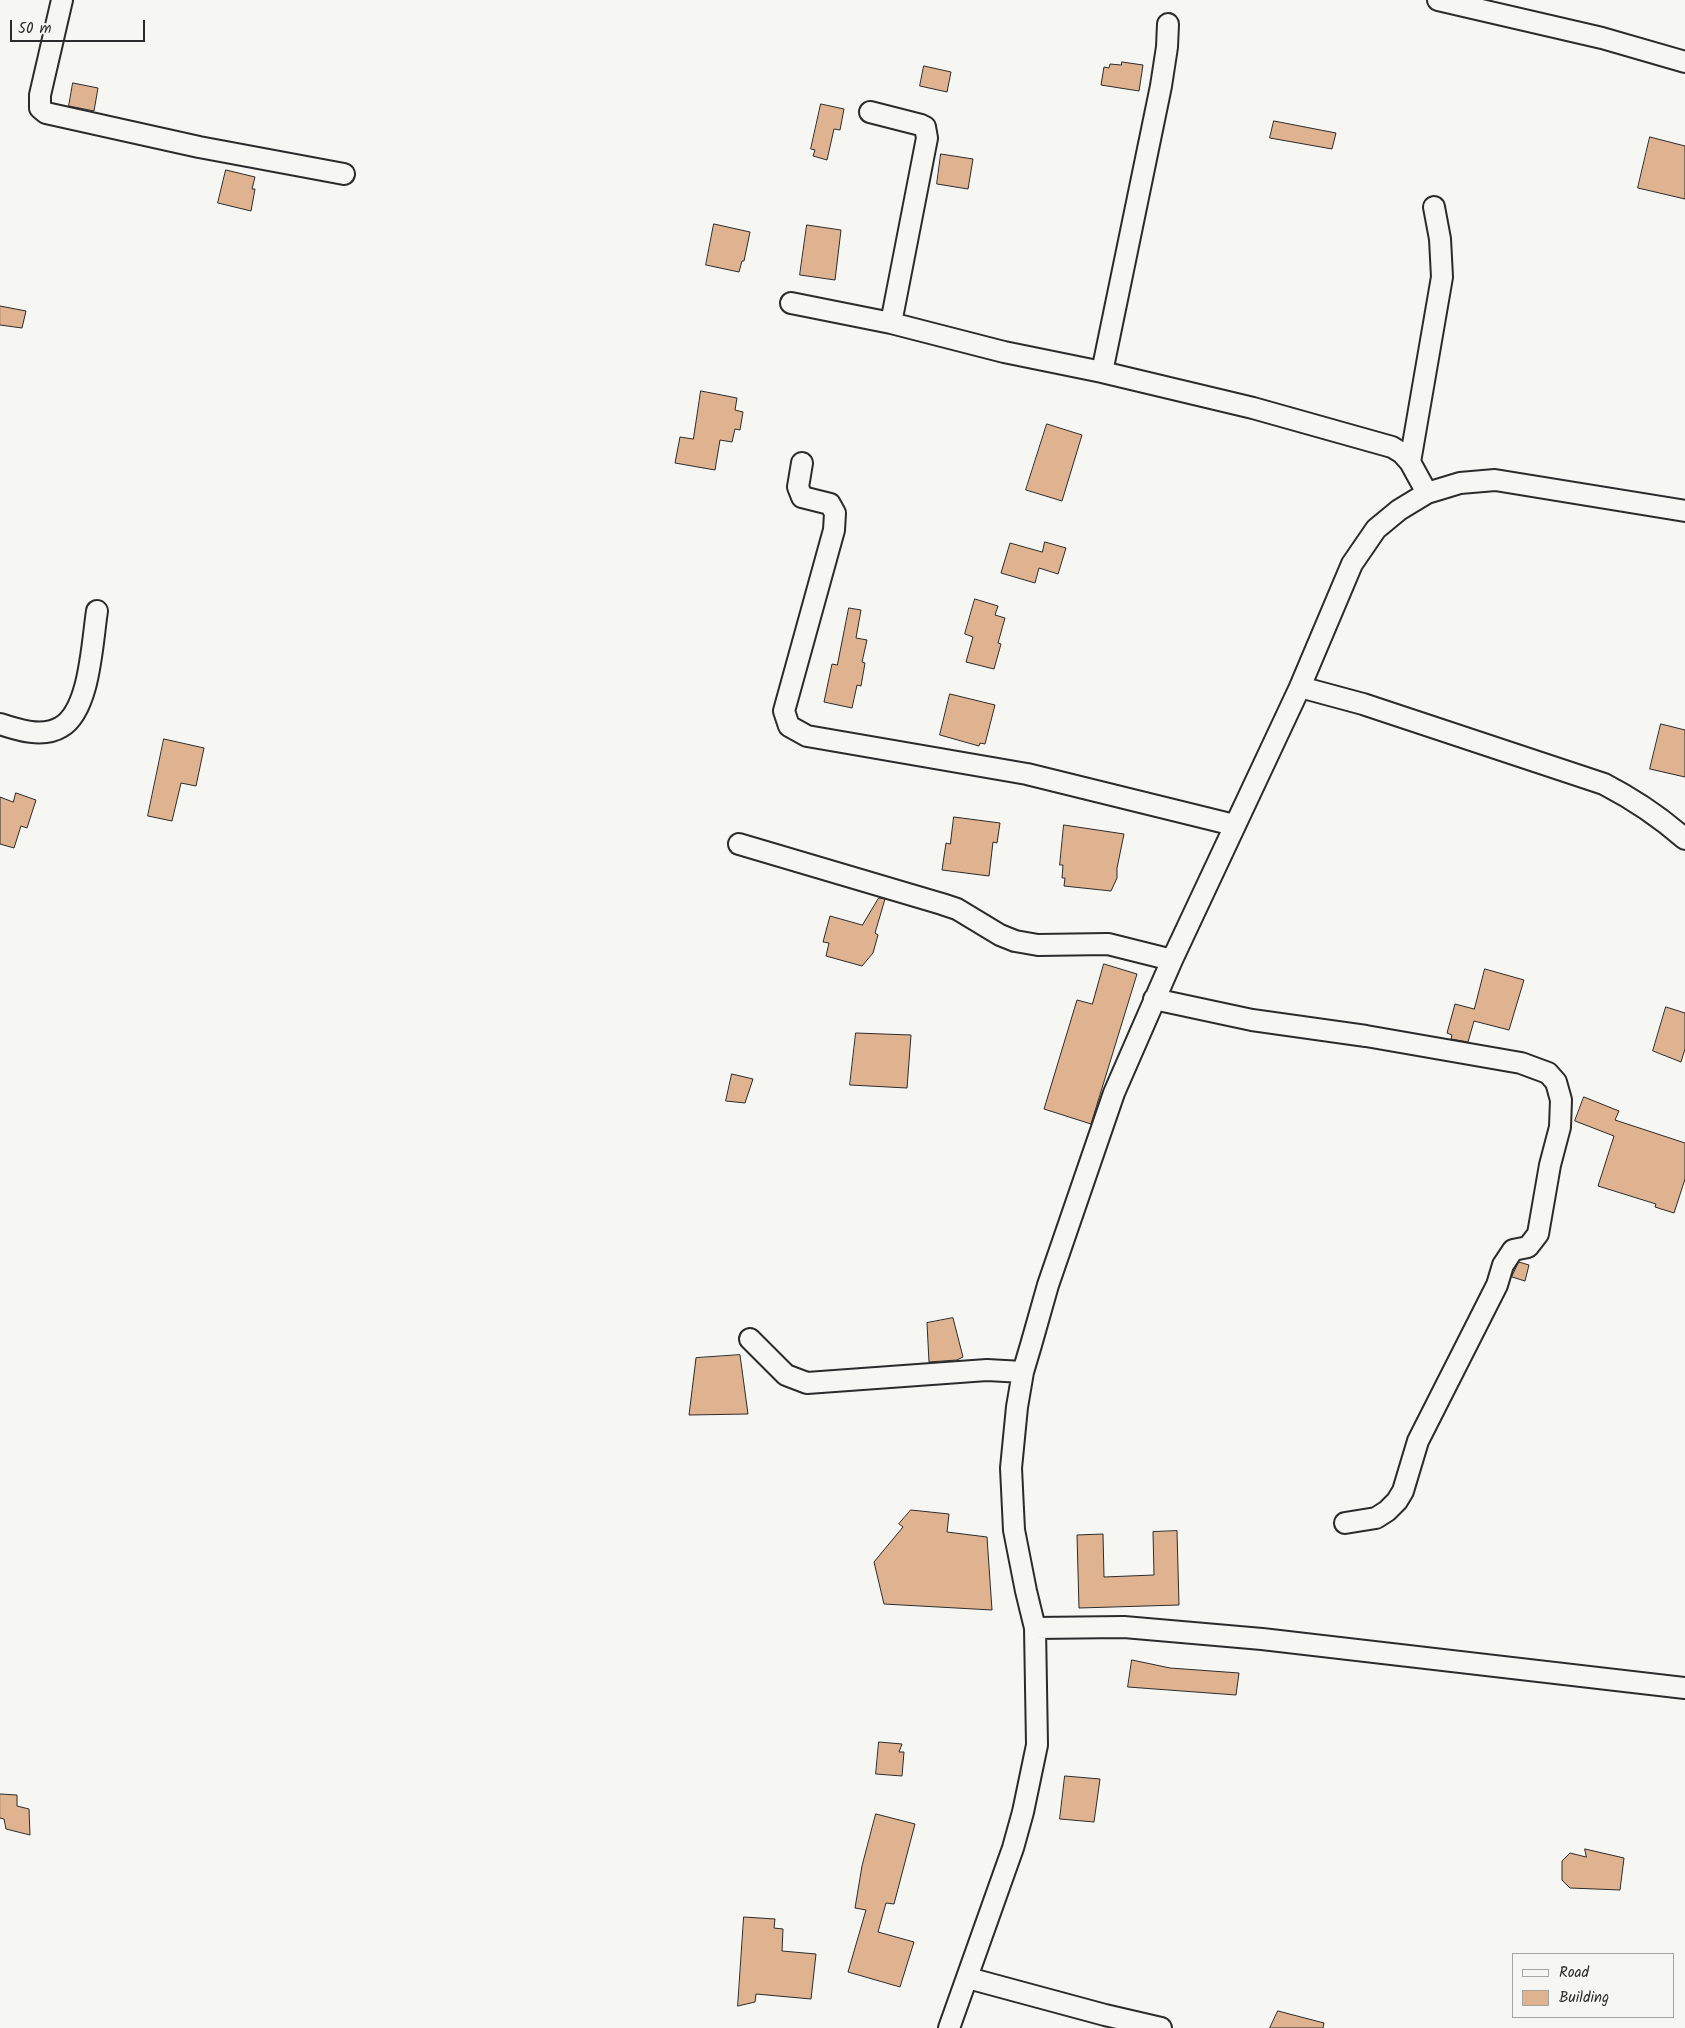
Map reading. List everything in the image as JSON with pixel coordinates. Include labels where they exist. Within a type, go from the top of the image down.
[{"type":"street","points":[[62,0],[40,95],[40,108],[46,113],[199,147],[344,174]]},
{"type":"street","points":[[1438,0],[1602,38],[1685,62]]},
{"type":"street","points":[[1102,372],[1161,86],[1168,47],[1168,24]]},
{"type":"street","points":[[870,112],[921,124],[925,127],[928,138],[891,323]]},
{"type":"street","points":[[1410,462],[1442,277],[1440,239],[1434,207]]},
{"type":"street","points":[[790,303],[891,323],[1004,352],[1102,372],[1253,408],[1375,442],[1397,450],[1410,462],[1427,493]]},
{"type":"street","points":[[802,463],[798,487],[802,497],[830,504],[835,513],[834,530],[784,710],[789,726],[807,736],[1027,774],[1234,825]]},
{"type":"street","points":[[949,2028],[1013,1848],[1023,1812],[1037,1745],[1035,1628],[1014,1530],[1011,1468],[1024,1372],[1048,1285],[1114,1093],[1154,999],[1300,687],[1352,564],[1376,529],[1398,510],[1427,493],[1460,483],[1494,480],[1685,511]]},
{"type":"street","points":[[0,724],[26,732],[40,732],[60,728],[73,717],[83,694],[96,611]]},
{"type":"street","points":[[1300,687],[1364,704],[1604,784],[1627,796],[1657,816],[1685,839]]},
{"type":"street","points":[[738,844],[957,909],[1000,935],[1015,941],[1038,945],[1108,944],[1172,960]]},
{"type":"street","points":[[1154,999],[1252,1020],[1366,1036],[1521,1063],[1548,1073],[1556,1082],[1561,1100],[1560,1127],[1550,1165],[1538,1234],[1528,1247],[1513,1250],[1503,1265],[1497,1285],[1418,1441],[1403,1491],[1397,1501],[1376,1518],[1345,1523]]},
{"type":"street","points":[[750,1339],[786,1375],[807,1383],[987,1370],[1024,1372]]},
{"type":"street","points":[[1035,1628],[1124,1628],[1262,1639],[1685,1688]]},
{"type":"street","points":[[968,1978],[1161,2028]]},
{"type":"building","points":[[1122,62],[1143,65],[1139,91],[1101,85],[1104,67],[1109,68],[1110,64],[1121,65]]},
{"type":"building","points":[[924,66],[951,72],[947,92],[920,86]]},
{"type":"building","points":[[73,83],[98,88],[94,111],[69,106]]},
{"type":"building","points":[[821,104],[844,109],[840,130],[834,129],[827,160],[813,156],[815,150],[811,149]]},
{"type":"building","points":[[1274,121],[1336,133],[1332,149],[1270,138]]},
{"type":"building","points":[[1650,137],[1685,146],[1685,199],[1638,188]]},
{"type":"building","points":[[941,154],[973,159],[968,189],[937,184]]},
{"type":"building","points":[[226,170],[255,177],[252,189],[255,189],[251,211],[218,203]]},
{"type":"building","points":[[714,224],[750,232],[744,261],[742,261],[739,272],[706,265]]},
{"type":"building","points":[[807,225],[841,230],[835,280],[800,275]]},
{"type":"building","points":[[0,306],[26,311],[22,328],[0,325]]},
{"type":"building","points":[[701,391],[737,398],[735,410],[743,412],[740,430],[735,429],[732,442],[720,440],[715,470],[675,463],[680,437],[693,439]]},
{"type":"building","points":[[1047,424],[1082,435],[1062,501],[1026,490]]},
{"type":"building","points":[[1045,542],[1066,548],[1058,574],[1039,568],[1035,583],[1001,573],[1010,543],[1042,552]]},
{"type":"building","points":[[975,599],[998,606],[995,615],[1005,618],[998,643],[1001,644],[994,669],[966,662],[973,637],[965,634]]},
{"type":"building","points":[[849,608],[861,610],[856,638],[867,640],[862,662],[865,663],[861,686],[857,685],[852,708],[824,702],[832,664],[837,665]]},
{"type":"building","points":[[950,694],[995,705],[985,744],[980,743],[979,746],[940,735]]},
{"type":"building","points":[[1661,724],[1685,730],[1685,777],[1650,769]]},
{"type":"building","points":[[164,739],[204,748],[196,786],[181,783],[172,821],[148,816]]},
{"type":"building","points":[[16,793],[36,800],[27,828],[21,826],[14,848],[0,844],[0,797],[13,802]]},
{"type":"building","points":[[954,817],[1000,823],[997,843],[993,842],[989,876],[942,870],[946,843],[950,844]]},
{"type":"building","points":[[1064,825],[1124,834],[1117,868],[1117,878],[1111,891],[1064,886],[1065,878],[1062,878],[1063,865],[1060,865]]},
{"type":"building","points":[[879,898],[885,899],[875,933],[878,935],[873,953],[862,966],[826,956],[829,943],[823,942],[830,916],[862,925]]},
{"type":"building","points":[[1104,964],[1137,974],[1091,1124],[1044,1109],[1077,1000],[1092,1004]]},
{"type":"building","points":[[1485,969],[1524,980],[1509,1030],[1474,1021],[1468,1042],[1451,1039],[1452,1035],[1447,1033],[1455,1004],[1474,1009]]},
{"type":"building","points":[[1666,1007],[1685,1013],[1685,1049],[1681,1062],[1653,1051]]},
{"type":"building","points":[[856,1033],[911,1035],[907,1088],[850,1085]]},
{"type":"building","points":[[732,1074],[753,1079],[745,1103],[726,1101]]},
{"type":"building","points":[[1584,1097],[1619,1111],[1615,1120],[1685,1143],[1685,1179],[1674,1213],[1655,1207],[1656,1204],[1598,1186],[1614,1136],[1575,1121]]},
{"type":"building","points":[[1519,1262],[1529,1265],[1525,1281],[1512,1277]]},
{"type":"building","points":[[953,1318],[963,1357],[957,1360],[929,1362],[927,1323]]},
{"type":"building","points":[[740,1355],[748,1414],[689,1415],[696,1358]]},
{"type":"building","points":[[911,1510],[949,1514],[947,1532],[987,1537],[992,1610],[884,1604],[874,1562],[903,1527],[899,1524]]},
{"type":"building","points":[[1177,1531],[1179,1605],[1079,1608],[1077,1535],[1103,1534],[1104,1577],[1154,1575],[1153,1532]]},
{"type":"building","points":[[1132,1660],[1170,1668],[1239,1673],[1236,1695],[1128,1687]]},
{"type":"building","points":[[879,1742],[902,1744],[899,1752],[904,1752],[902,1776],[876,1774]]},
{"type":"building","points":[[1065,1776],[1100,1779],[1094,1822],[1060,1819]]},
{"type":"building","points":[[0,1794],[17,1795],[17,1806],[29,1809],[30,1835],[6,1829],[4,1819],[0,1818]]},
{"type":"building","points":[[876,1814],[915,1824],[894,1904],[886,1903],[878,1932],[914,1942],[900,1987],[848,1972],[866,1910],[855,1908],[862,1866]]},
{"type":"building","points":[[1585,1849],[1624,1858],[1620,1890],[1570,1888],[1562,1880],[1562,1861],[1570,1853],[1586,1857]]},
{"type":"building","points":[[744,1917],[775,1919],[774,1928],[783,1929],[782,1951],[816,1954],[811,1999],[756,1994],[755,2002],[738,2006]]},
{"type":"building","points":[[1278,2011],[1324,2023],[1323,2028],[1270,2028]]}]
